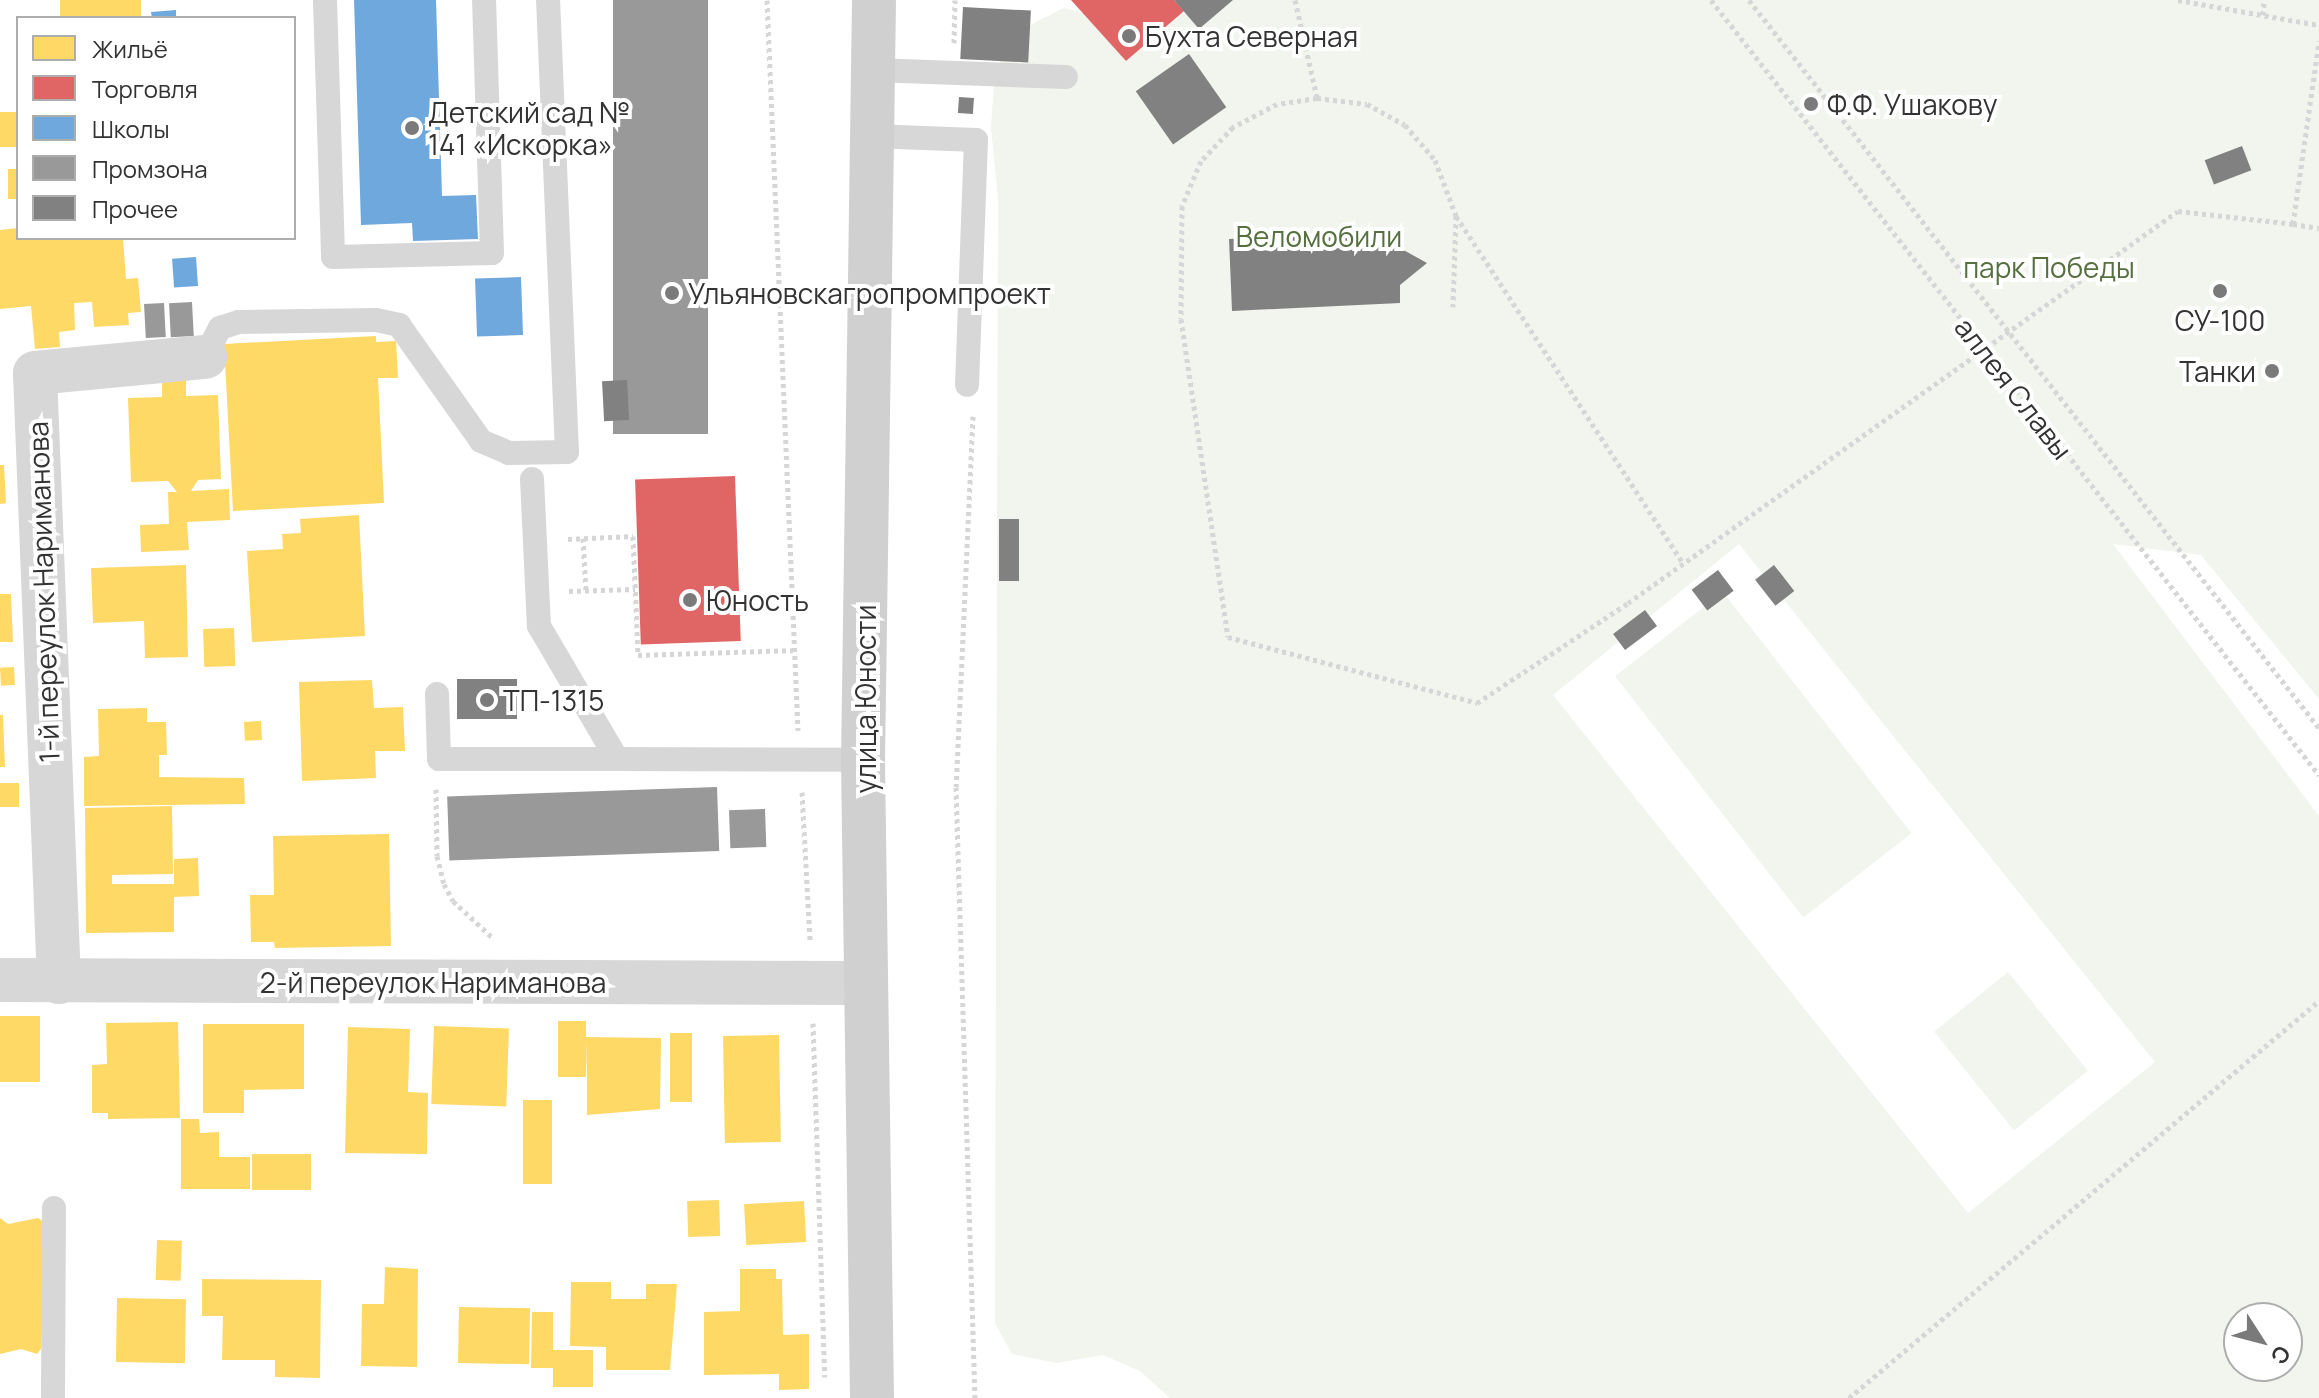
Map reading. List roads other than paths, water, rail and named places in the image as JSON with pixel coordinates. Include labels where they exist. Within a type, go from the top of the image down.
[{"type":"main road","name":"улица Юности","points":[[872,1398],[863,760],[874,0]]},
{"type":"street","name":"1-й переулок Нариманова","points":[[59,982],[35,373],[205,357]]},
{"type":"street","name":"2-й переулок Нариманова","points":[[0,980],[866,983]]},
{"type":"lane","points":[[325,0],[333,257],[492,253],[484,0]]},
{"type":"lane","points":[[205,357],[220,328],[238,322],[376,320],[399,325],[481,441],[509,453],[567,452],[548,0]]},
{"type":"lane","points":[[874,70],[1066,77]]},
{"type":"lane","points":[[872,136],[976,140],[967,385]]},
{"type":"lane","points":[[532,479],[539,626],[617,759]]},
{"type":"lane","points":[[437,694],[439,759],[800,757],[863,760]]},
{"type":"lane","points":[[53,1398],[54,1208]]},
{"type":"place","name":"Бухта Северная","points":[[1129,36]]},
{"type":"place","name":"Ф.Ф. Ушакову","points":[[1811,104]]},
{"type":"place","name":"Детский сад № 141 «Искорка»","points":[[412,128]]},
{"type":"place","name":"СУ-100","points":[[2220,291]]},
{"type":"place","name":"Ульяновскагропромпроект","points":[[672,293]]},
{"type":"place","name":"Танки","points":[[2272,371]]},
{"type":"place","name":"Юность","points":[[690,600]]},
{"type":"place","name":"ТП-1315","points":[[487,700]]},
{"type":"park label","name":"Веломобили","points":[[1319,236]]},
{"type":"park label","name":"парк Победы","points":[[2049,267]]}]
